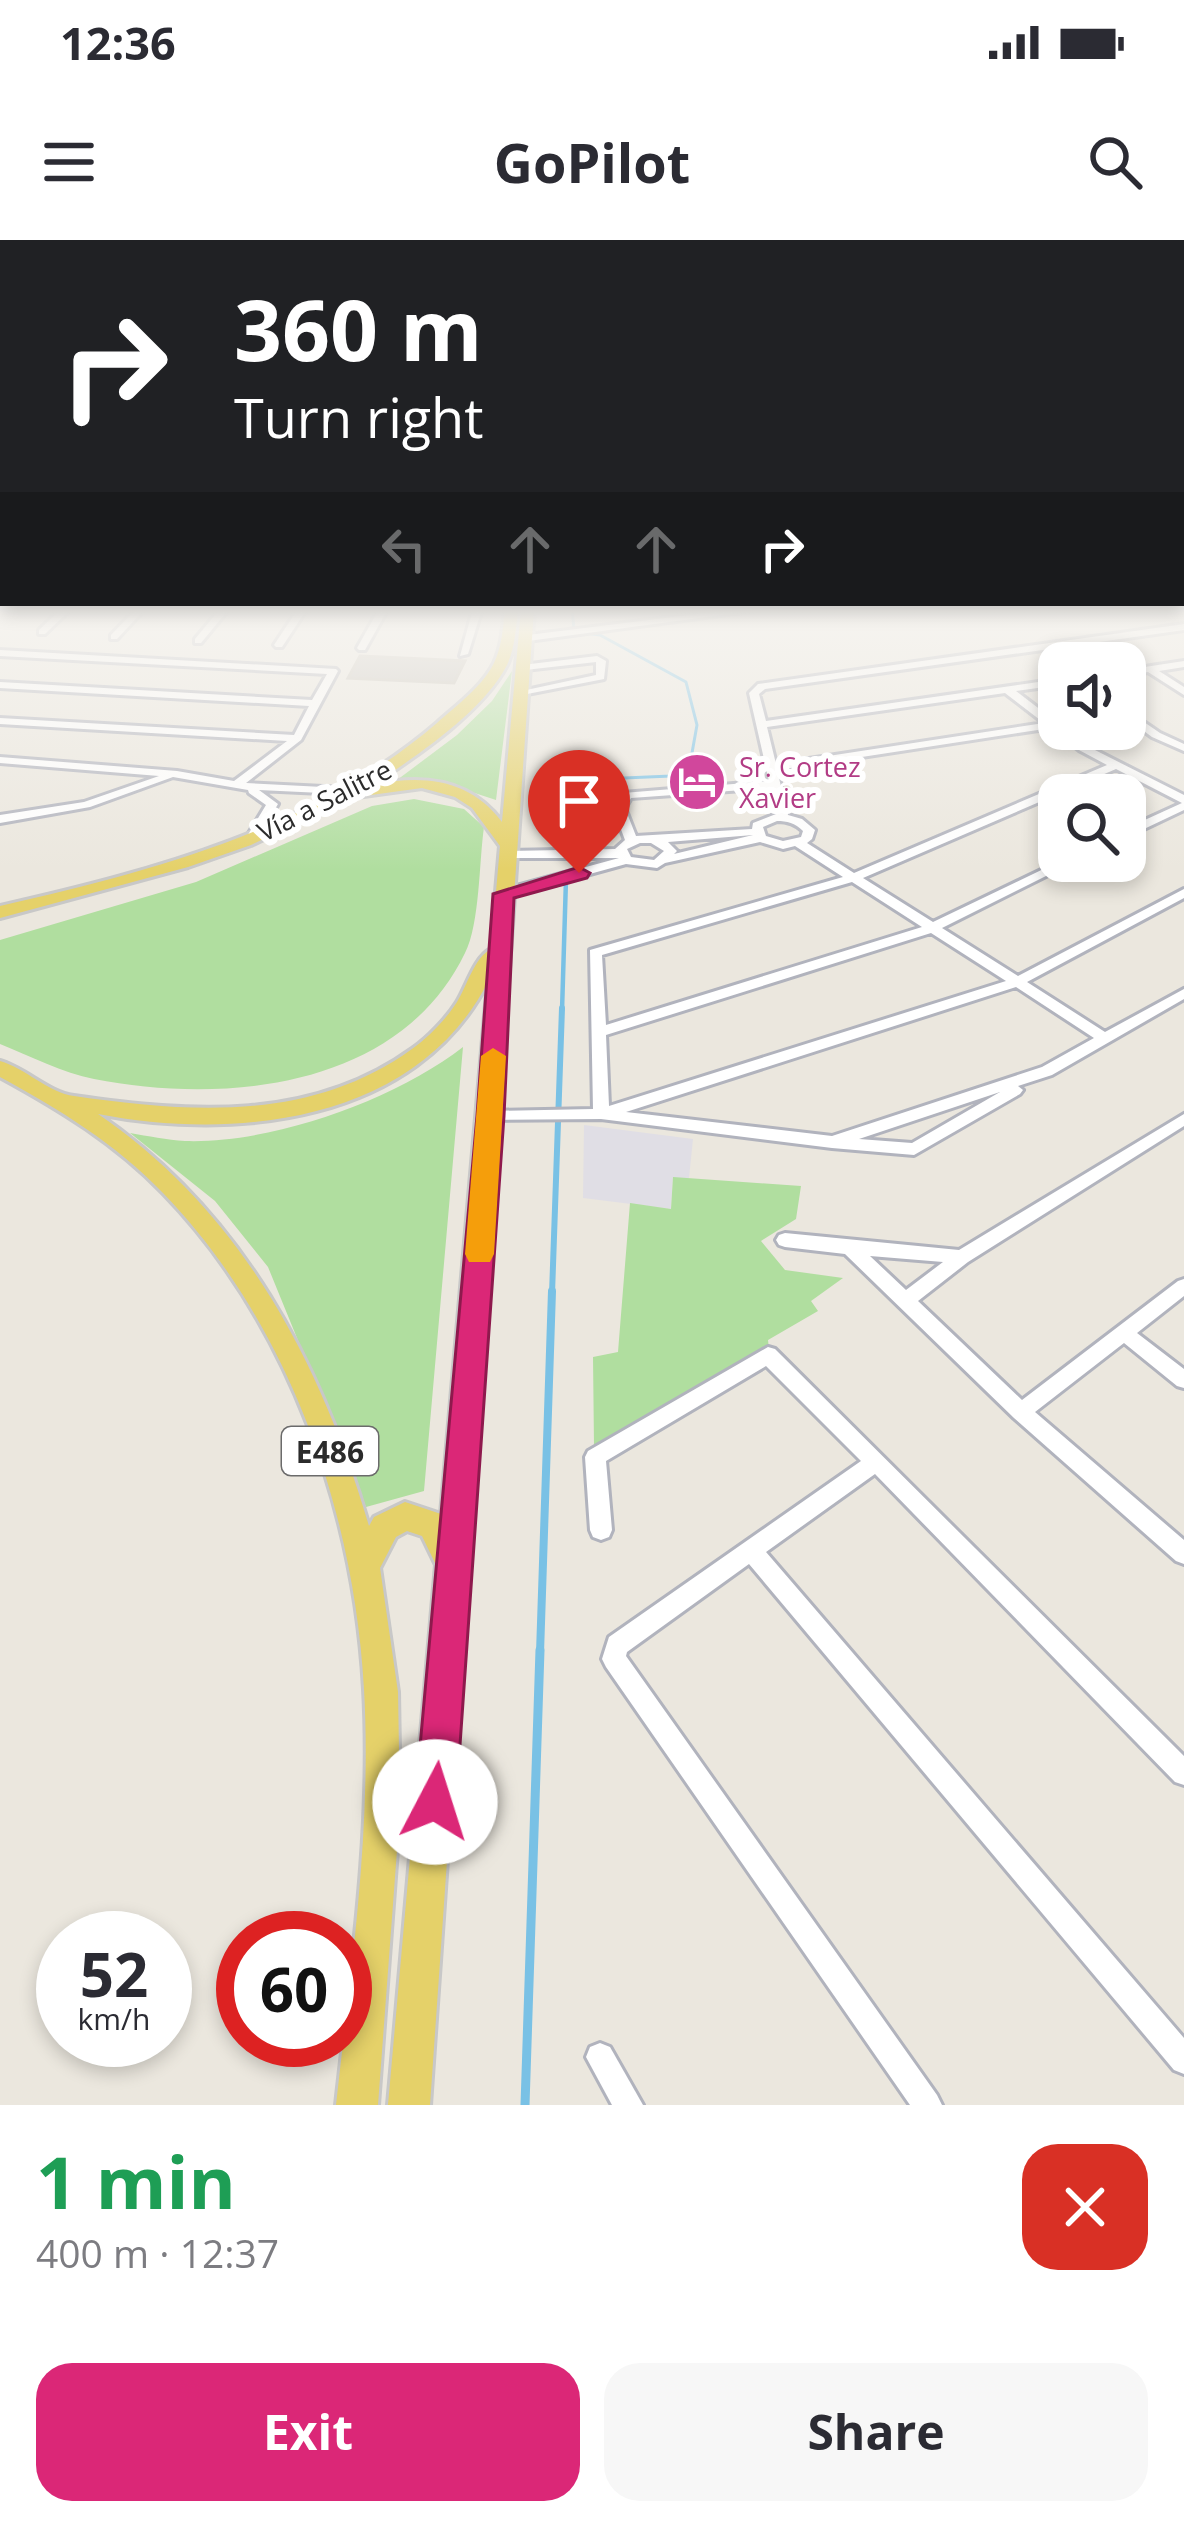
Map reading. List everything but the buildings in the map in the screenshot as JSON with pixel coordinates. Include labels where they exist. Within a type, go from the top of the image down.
[{"type":"main road","name":"Vía a Salitre","points":[[0,916],[294,822],[399,761],[475,696]]},
{"type":"main road","points":[[409,2105],[522,696]]},
{"type":"main road","points":[[294,822],[371,790],[435,786],[480,802],[506,848]]},
{"type":"main road","points":[[66,1100],[116,1112],[200,1120],[274,1113],[342,1094],[410,1062],[444,1036],[472,1000],[499,936]]},
{"type":"main road","name":"E486","points":[[0,1068],[66,1100],[175,1189],[237,1258],[298,1364],[331,1453],[364,1568],[377,1638],[381,1738],[379,1893],[357,2105]]},
{"type":"main road","points":[[364,1568],[385,1527],[394,1519],[415,1516],[440,1533],[455,1571]]},
{"type":"street","points":[[194,696],[316,703]]},
{"type":"street","points":[[239,785],[296,738],[320,696]]},
{"type":"street","points":[[755,696],[783,818]]},
{"type":"street","points":[[760,725],[966,696]]},
{"type":"street","points":[[0,721],[296,738]]},
{"type":"street","points":[[771,768],[1038,727]]},
{"type":"street","points":[[1146,728],[1184,748]]},
{"type":"street","points":[[1091,750],[1184,803]]},
{"type":"street","points":[[0,760],[343,791]]},
{"type":"street","points":[[601,1114],[596,953],[852,878],[1116,766]]},
{"type":"street","points":[[1,818],[86,805],[177,774]]},
{"type":"street","points":[[503,894],[623,856],[632,840],[620,808],[627,795],[775,784]]},
{"type":"street","points":[[239,785],[272,804],[252,838]]},
{"type":"street","points":[[1146,823],[1184,803]]},
{"type":"street","points":[[759,835],[763,821],[783,818],[809,830],[800,843]]},
{"type":"street","points":[[506,848],[534,854],[623,856],[646,866],[759,835]]},
{"type":"street","points":[[632,840],[759,835],[775,844],[800,843],[1105,1038]]},
{"type":"street","points":[[652,839],[670,848],[666,860]]},
{"type":"street","points":[[534,854],[545,883]]},
{"type":"street","points":[[572,854],[579,873]]},
{"type":"street","points":[[598,1032],[929,929],[1038,876]]},
{"type":"street","points":[[601,1114],[1015,983],[1184,893]]},
{"type":"street","points":[[490,1116],[601,1114],[914,1149],[1184,993]]},
{"type":"street","points":[[832,1142],[1047,1071]]},
{"type":"street","points":[[904,1302],[962,1258],[1182,1122]]},
{"type":"street","points":[[785,1240],[962,1258]]},
{"type":"street","points":[[850,1248],[1021,1412],[1184,1554]]},
{"type":"street","points":[[1021,1412],[1184,1286]]},
{"type":"street","points":[[1124,1333],[1184,1380]]},
{"type":"street","points":[[601,1531],[596,1456],[769,1355],[1184,1773]]},
{"type":"street","points":[[876,1462],[617,1646],[614,1659],[927,2105]]},
{"type":"street","points":[[750,1549],[1184,2060]]},
{"type":"street","points":[[600,2057],[628,2105]]},
{"type":"shaded area","points":[[584,1125],[693,1139],[689,1178],[673,1178],[671,1209],[583,1198]]},
{"type":"green space","points":[[495,696],[509,696],[496,800],[444,783],[393,783],[457,735]]},
{"type":"green space","points":[[414,799],[464,809],[484,827],[476,909],[465,953],[436,998],[398,1033],[354,1059],[305,1076],[199,1089],[94,1079],[0,1044],[0,940],[196,882],[372,806]]},
{"type":"green space","points":[[463,1047],[424,1491],[366,1507],[268,1267],[215,1201],[130,1133],[219,1140],[293,1127],[368,1101]]},
{"type":"green space","points":[[673,1177],[801,1186],[796,1219],[761,1241],[785,1270],[843,1278],[811,1301],[818,1311],[768,1340],[769,1349],[594,1446],[593,1357],[618,1352],[630,1203],[671,1209]]},
{"type":"waterway","points":[[576,787],[577,780],[671,776],[690,764],[697,725],[690,696]]},
{"type":"waterway","points":[[567,852],[576,784]]},
{"type":"waterway","points":[[562,1011],[566,879]]},
{"type":"waterway","points":[[552,1294],[562,1008]]},
{"type":"waterway","points":[[540,1653],[552,1291]]},
{"type":"waterway","points":[[525,2105],[540,1650]]},
{"type":"slow traffic","points":[[480,1254],[493,1056]]},
{"type":"place","name":"Sr. Cortez Xavier","points":[[697,782]]},
{"type":"route","points":[[435,1802],[490,1116],[503,894],[579,873]]}]
